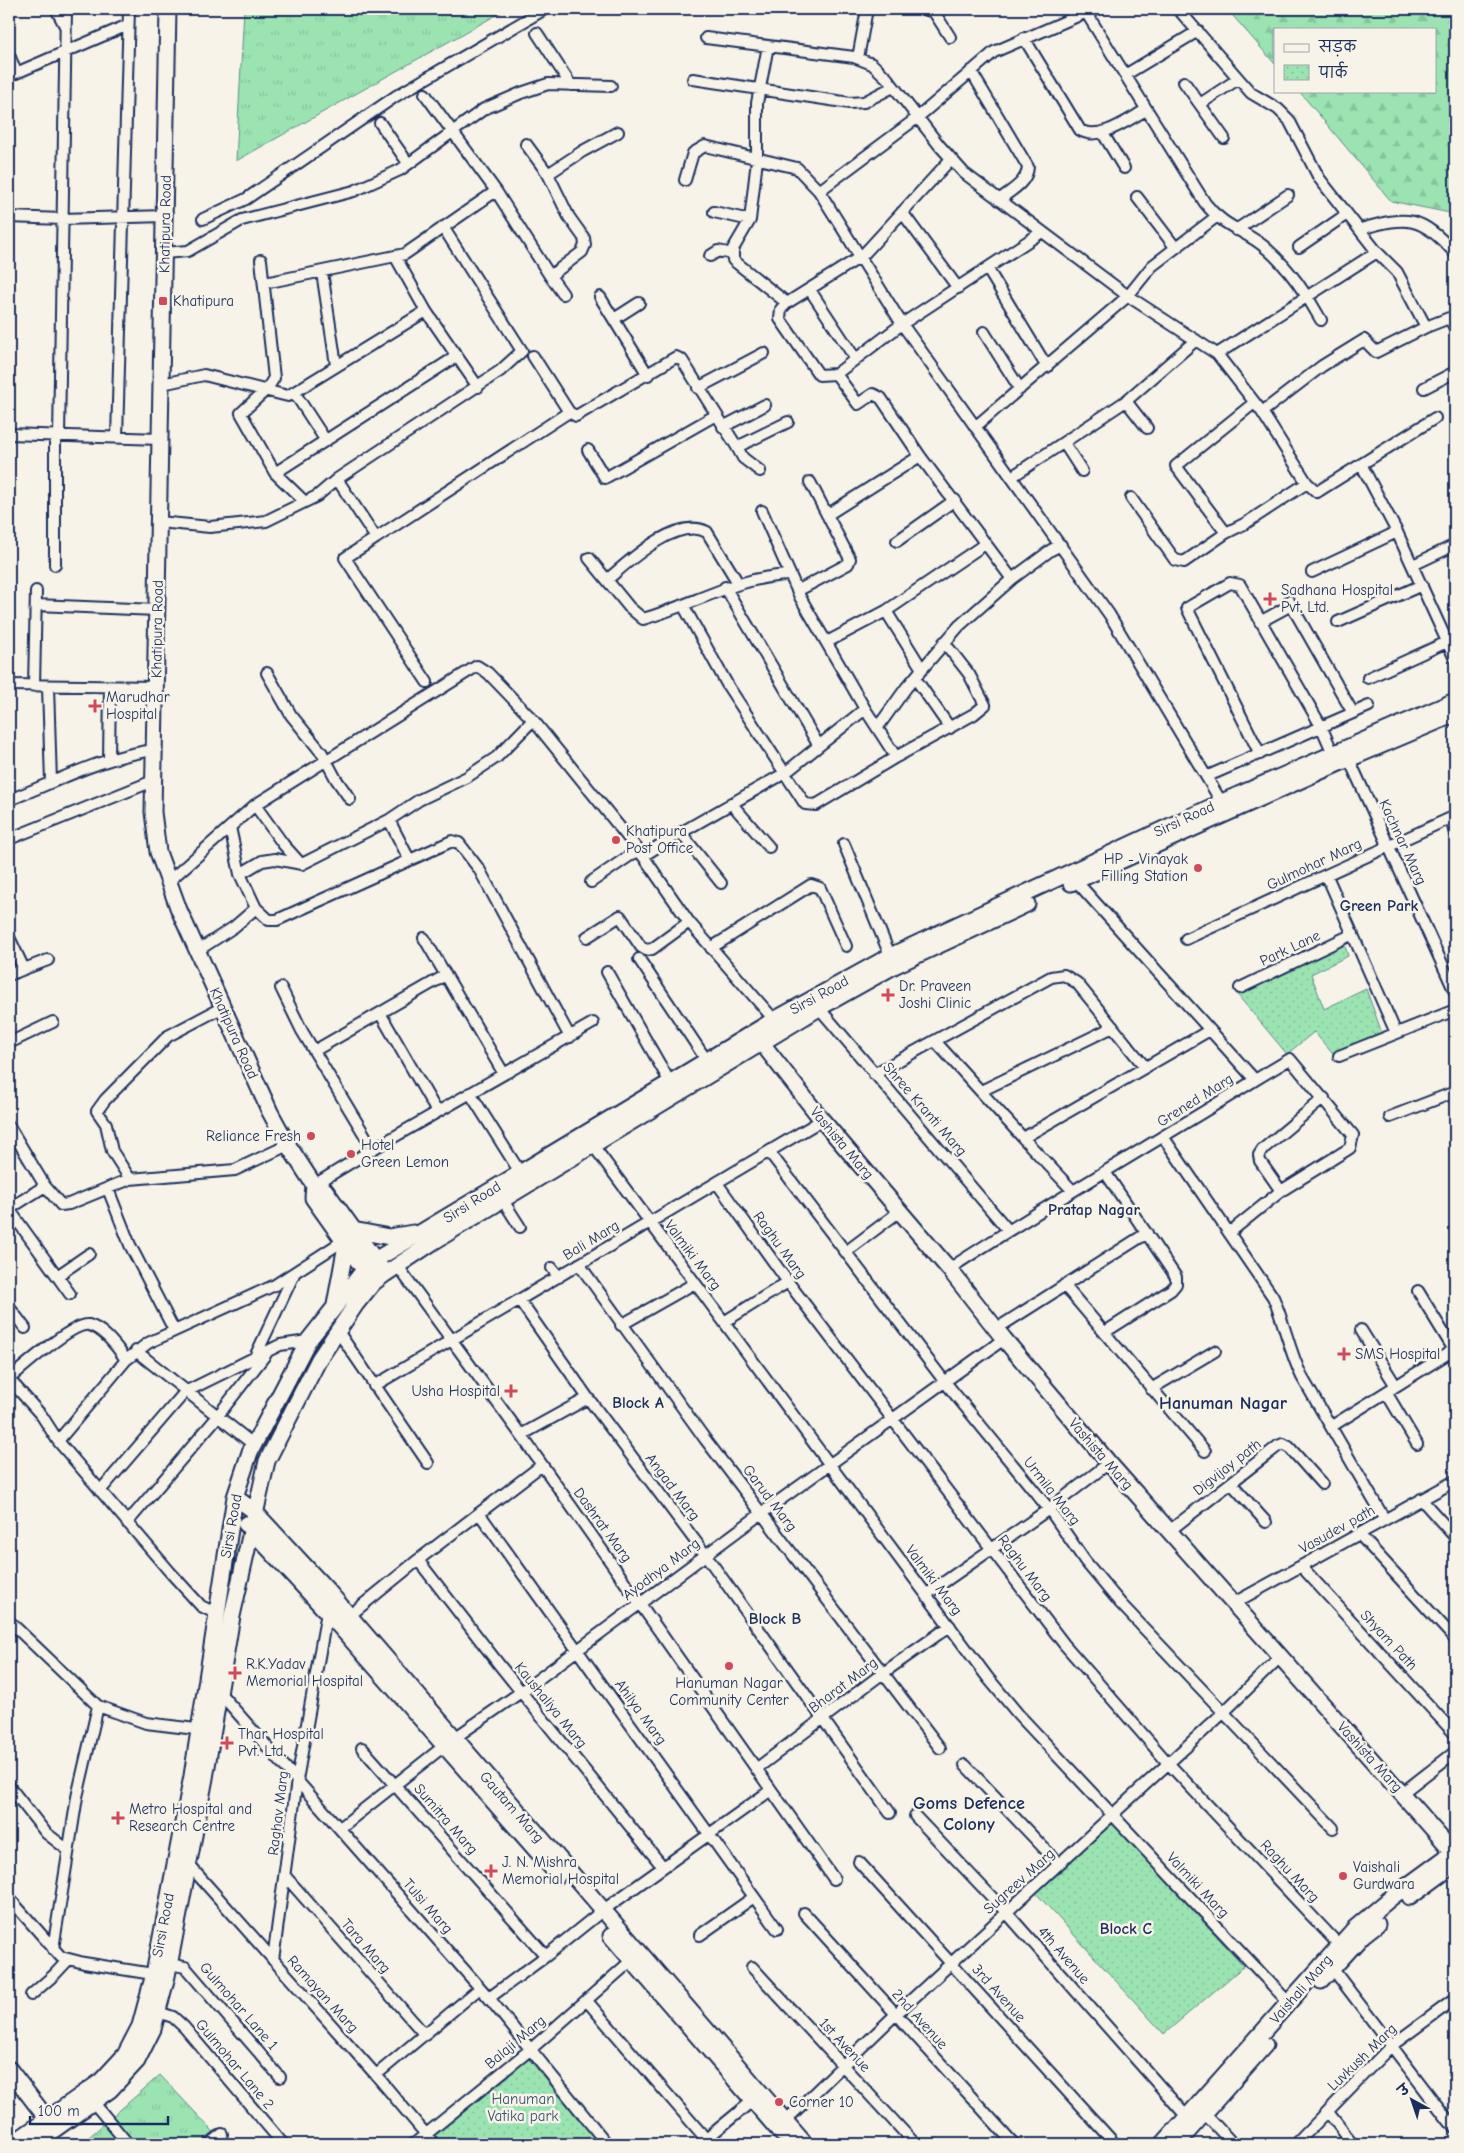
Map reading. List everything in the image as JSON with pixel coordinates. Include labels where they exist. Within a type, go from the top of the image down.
[{"type":"street","points":[[56,9],[66,27]]},
{"type":"street","points":[[55,566],[66,9]]},
{"type":"street","points":[[117,438],[121,217],[129,9]]},
{"type":"street","name":"Khatipura Road","points":[[168,9],[153,781],[153,812],[158,852],[197,951],[270,1112],[288,1145],[314,1185],[325,1190],[348,1239],[369,1265],[385,1274]]},
{"type":"street","points":[[203,219],[246,199],[396,96],[544,9]]},
{"type":"street","points":[[858,58],[867,9]]},
{"type":"street","points":[[1178,9],[1251,94],[1278,108],[1289,120],[1319,178],[1361,229],[1377,252],[1397,272],[1426,327]]},
{"type":"street","points":[[932,10],[950,37]]},
{"type":"street","points":[[819,191],[918,118],[994,52],[1088,10],[1146,110],[1216,217],[1267,248],[1307,295],[1321,320]]},
{"type":"street","points":[[9,55],[12,74],[128,25]]},
{"type":"street","points":[[1125,75],[1198,31]]},
{"type":"street","points":[[537,33],[571,85]]},
{"type":"street","points":[[706,38],[858,58],[872,64],[964,173],[1128,296],[1217,354],[1262,412],[1307,483],[1317,492],[1435,418]]},
{"type":"street","points":[[1024,38],[1080,130],[1093,135],[1146,110]]},
{"type":"street","points":[[768,46],[757,103],[757,160],[750,220],[733,250],[733,260],[787,303]]},
{"type":"street","points":[[971,71],[1028,167],[1023,181],[999,200]]},
{"type":"street","points":[[693,79],[850,103],[864,102],[893,87]]},
{"type":"street","points":[[1200,104],[1238,79]]},
{"type":"street","points":[[1184,82],[1224,138]]},
{"type":"street","points":[[164,253],[188,251],[242,220],[354,192],[400,170],[484,109],[521,93],[548,84],[611,86]]},
{"type":"street","points":[[425,94],[496,191],[563,294]]},
{"type":"street","points":[[380,123],[408,163]]},
{"type":"street","points":[[548,174],[583,151],[618,132]]},
{"type":"street","points":[[1102,132],[1124,168]]},
{"type":"street","points":[[526,144],[548,174],[569,217],[584,238],[585,245],[582,252],[550,276]]},
{"type":"street","points":[[685,180],[689,160],[698,148],[705,146],[757,160],[782,163],[797,168],[819,191],[862,256],[902,324],[975,427],[1013,476],[1110,614],[1225,807]]},
{"type":"street","points":[[951,159],[862,256],[787,303],[781,309],[780,319],[805,358],[819,375],[836,374],[902,324],[1042,232]]},
{"type":"street","points":[[265,283],[406,254],[496,191]]},
{"type":"street","points":[[1236,230],[1288,195]]},
{"type":"street","points":[[1137,197],[1175,247]]},
{"type":"street","points":[[714,212],[750,220]]},
{"type":"street","points":[[902,212],[958,288]]},
{"type":"street","points":[[1299,247],[1347,214]]},
{"type":"street","points":[[9,218],[62,219],[165,216]]},
{"type":"street","points":[[975,427],[1128,296],[1152,266],[1216,217]]},
{"type":"street","points":[[1361,229],[1391,220],[1402,219],[1419,223],[1437,234],[1455,252]]},
{"type":"street","points":[[159,522],[195,527],[266,521],[317,496],[337,479],[478,387],[500,371],[522,350],[443,227]]},
{"type":"street","points":[[710,256],[718,251],[733,254]]},
{"type":"street","points":[[1217,354],[1377,252]]},
{"type":"street","points":[[394,256],[426,312],[478,387]]},
{"type":"street","points":[[262,260],[274,378],[267,389],[241,412],[275,473],[304,501]]},
{"type":"street","points":[[987,268],[1046,367]]},
{"type":"street","points":[[322,272],[336,365]]},
{"type":"street","points":[[810,290],[855,358]]},
{"type":"street","points":[[600,297],[648,374]]},
{"type":"street","points":[[614,319],[639,303]]},
{"type":"street","points":[[162,384],[204,374],[288,396],[316,380],[336,365],[426,312]]},
{"type":"street","points":[[1262,412],[1322,366],[1364,340],[1376,352],[1426,327],[1449,318],[1455,327]]},
{"type":"street","points":[[984,332],[1020,389]]},
{"type":"street","points":[[1013,476],[1126,401],[1196,340]]},
{"type":"street","points":[[698,388],[764,353]]},
{"type":"street","points":[[275,473],[457,356]]},
{"type":"street","points":[[532,356],[569,412],[576,416],[676,357],[682,360],[743,458],[760,471]]},
{"type":"street","points":[[1424,388],[1455,372]]},
{"type":"street","points":[[836,374],[858,404],[873,394],[881,398],[920,456],[955,500],[1012,579]]},
{"type":"street","points":[[294,392],[326,441]]},
{"type":"street","points":[[1126,401],[1147,428]]},
{"type":"street","points":[[1226,533],[1176,466],[1254,403]]},
{"type":"street","points":[[724,427],[765,405]]},
{"type":"street","points":[[427,682],[345,558],[569,412]]},
{"type":"street","points":[[588,450],[605,478],[716,415]]},
{"type":"street","points":[[737,447],[788,422]]},
{"type":"street","points":[[9,434],[160,439]]},
{"type":"street","points":[[1064,443],[1082,472]]},
{"type":"street","points":[[827,514],[920,456]]},
{"type":"street","points":[[1361,464],[1413,565],[1455,659]]},
{"type":"street","points":[[337,479],[358,514],[376,538]]},
{"type":"street","points":[[797,591],[848,564],[850,559],[810,482]]},
{"type":"street","points":[[1131,498],[1175,560],[1184,562],[1226,533],[1246,523],[1307,483]]},
{"type":"street","points":[[897,541],[955,500]]},
{"type":"street","points":[[762,511],[797,591],[865,709],[896,757]]},
{"type":"street","points":[[607,580],[630,560],[656,542],[675,532],[692,527],[707,532],[738,583]]},
{"type":"street","points":[[1312,572],[1397,532]]},
{"type":"street","points":[[827,642],[886,611],[985,544]]},
{"type":"street","points":[[878,727],[919,673],[959,626],[1012,579],[1051,550],[1061,545]]},
{"type":"street","points":[[1413,565],[1455,545]]},
{"type":"street","points":[[589,558],[629,607],[643,619],[738,583],[773,575],[789,575]]},
{"type":"street","name":"Kachnar Marg","points":[[1260,754],[1187,608],[1233,582],[1240,585],[1389,846],[1455,992]]},
{"type":"street","points":[[1338,622],[1422,584]]},
{"type":"street","points":[[725,587],[819,746]]},
{"type":"street","points":[[34,686],[36,591]]},
{"type":"street","points":[[1260,622],[1290,603],[1353,712]]},
{"type":"street","points":[[683,604],[728,686],[805,804],[816,805],[896,757],[974,714],[985,705],[968,674],[944,642]]},
{"type":"street","points":[[36,605],[157,610]]},
{"type":"street","points":[[886,611],[950,728]]},
{"type":"street","points":[[1368,678],[1448,642]]},
{"type":"street","points":[[169,881],[255,806],[477,666],[488,674],[533,720],[641,853],[689,922],[778,1024]]},
{"type":"street","points":[[268,673],[291,715],[326,761],[350,799]]},
{"type":"street","points":[[9,685],[156,687]]},
{"type":"street","points":[[48,686],[51,782]]},
{"type":"street","points":[[109,759],[110,687]]},
{"type":"street","name":"Sirsi Road","points":[[1339,759],[1455,701]]},
{"type":"street","points":[[1208,776],[1368,706]]},
{"type":"street","points":[[591,882],[785,773],[865,709]]},
{"type":"street","name":"Sirsi Road","points":[[12,2144],[45,2131],[94,2103],[110,2090],[137,2061],[153,2029],[158,2012],[163,1971],[206,1730],[219,1692],[232,1616],[254,1511],[267,1461],[319,1359],[337,1330],[385,1274],[502,1199],[524,1177],[670,1084],[892,961],[1225,807],[1339,759],[1455,714]]},
{"type":"street","points":[[240,874],[262,861],[275,859],[302,864],[389,820],[419,800],[467,777],[497,757],[533,720]]},
{"type":"street","points":[[9,800],[109,759],[154,750]]},
{"type":"street","points":[[9,839],[153,781]]},
{"type":"street","points":[[731,803],[769,847]]},
{"type":"street","points":[[255,806],[283,844],[302,864]]},
{"type":"street","name":"Sirsi Road","points":[[45,2131],[100,2082],[125,2055],[140,2026],[163,1971],[189,1865],[206,1730],[217,1614],[233,1504],[254,1446],[308,1341],[369,1265],[524,1177],[592,1144],[762,1042],[778,1024],[819,1008],[892,961],[1076,881],[1225,807]]},
{"type":"street","points":[[1453,817],[1455,834]]},
{"type":"street","name":"Gulmohar Marg","points":[[1186,940],[1453,817]]},
{"type":"street","points":[[389,820],[409,859]]},
{"type":"street","points":[[230,827],[240,874],[256,908],[269,920],[277,920],[452,841],[459,843],[479,869],[570,1037]]},
{"type":"street","points":[[681,833],[721,883]]},
{"type":"street","points":[[844,844],[892,961]]},
{"type":"street","points":[[1326,876],[1396,1033]]},
{"type":"street","name":"Grened Marg","points":[[949,1269],[1008,1230],[1164,1138],[1255,1080],[1076,881]]},
{"type":"street","points":[[711,948],[811,885],[816,885],[820,888],[846,946]]},
{"type":"street","points":[[197,951],[234,927],[256,908]]},
{"type":"street","points":[[587,936],[620,916],[641,947],[646,950],[652,949],[689,922]]},
{"type":"street","name":"Park Lane","points":[[1240,988],[1353,934]]},
{"type":"street","points":[[9,937],[24,969]]},
{"type":"street","points":[[424,938],[504,1074]]},
{"type":"street","points":[[639,959],[707,1062]]},
{"type":"street","points":[[9,976],[48,960]]},
{"type":"street","points":[[607,972],[670,1084]]},
{"type":"street","points":[[314,1051],[446,975]]},
{"type":"street","points":[[874,1074],[1051,977],[1064,975],[1077,983],[1145,1067]]},
{"type":"street","points":[[281,988],[314,1051],[372,1149]]},
{"type":"street","points":[[130,1179],[112,1150],[106,1124],[97,1111],[105,1100],[168,1036],[223,1007]]},
{"type":"street","name":"Shree Kranti Marg","points":[[819,1008],[1008,1230]]},
{"type":"street","points":[[1339,1056],[1455,1010]]},
{"type":"street","points":[[380,1013],[437,1112]]},
{"type":"street","points":[[9,1043],[54,1022]]},
{"type":"street","points":[[314,1185],[372,1149],[593,1023]]},
{"type":"street","points":[[981,1091],[1114,1027]]},
{"type":"street","points":[[1023,1138],[1210,1030]]},
{"type":"street","points":[[935,1041],[1073,1192]]},
{"type":"street","name":"Vashista Marg","points":[[762,1042],[822,1120],[949,1269],[1000,1334],[1109,1463],[1455,1855]]},
{"type":"street","points":[[1229,1233],[1281,1191],[1350,1148],[1353,1135],[1290,1059],[1255,1080]]},
{"type":"street","points":[[1390,1117],[1455,1092]]},
{"type":"street","points":[[470,1093],[524,1177]]},
{"type":"street","points":[[1281,1191],[1260,1161],[1259,1155],[1263,1149],[1324,1098]]},
{"type":"street","name":"Bali Marg","points":[[374,1386],[770,1153],[822,1120]]},
{"type":"street","points":[[9,1126],[45,1186],[55,1201],[61,1205],[108,1189],[130,1179],[235,1170],[288,1145]]},
{"type":"street","points":[[1164,1138],[1273,1297],[1284,1320],[1292,1358],[1385,1520]]},
{"type":"street","name":"Valmiki Marg","points":[[592,1144],[988,1678],[1018,1714],[1292,2007]]},
{"type":"street","name":"Urmila Marg","points":[[770,1153],[847,1251],[945,1382],[1049,1509],[1085,1561],[1121,1604],[1333,1828]]},
{"type":"street","points":[[1105,1172],[1176,1277],[1176,1284],[1172,1290],[1105,1332]]},
{"type":"street","name":"Raghu Marg","points":[[717,1183],[788,1282],[1064,1644],[1168,1763],[1338,1945]]},
{"type":"street","points":[[45,1186],[9,1209],[70,1294]]},
{"type":"street","points":[[108,1189],[130,1245],[174,1330]]},
{"type":"street","points":[[502,1199],[520,1227]]},
{"type":"street","points":[[847,1251],[900,1211]]},
{"type":"street","points":[[58,1441],[126,1360],[136,1351],[174,1330],[275,1285],[348,1239],[389,1237],[425,1232]]},
{"type":"street","name":"Ayodhya Marg","points":[[340,1828],[449,1742],[521,1692],[762,1513],[945,1382],[1000,1334],[1064,1285],[1147,1233]]},
{"type":"street","points":[[335,1305],[348,1239]]},
{"type":"street","points":[[57,1276],[89,1254]]},
{"type":"street","name":"Garud Marg","points":[[579,1264],[621,1325],[940,1748]]},
{"type":"street","points":[[552,1268],[558,1277]]},
{"type":"street","points":[[254,1358],[295,1272]]},
{"type":"street","name":"Dashrat Marg","points":[[385,1274],[453,1341],[834,1880]]},
{"type":"street","points":[[724,1322],[788,1282]]},
{"type":"street","points":[[621,1325],[696,1284]]},
{"type":"street","points":[[1064,1285],[1205,1451]]},
{"type":"street","points":[[1332,1426],[1455,1349],[1418,1291]]},
{"type":"street","name":"Angad Marg","points":[[520,1301],[588,1398],[706,1554],[822,1720],[890,1813]]},
{"type":"street","points":[[9,1307],[25,1328]]},
{"type":"street","points":[[126,1360],[105,1335],[91,1326],[85,1325],[61,1338],[9,1379],[42,1416],[58,1441],[127,1523],[201,1606],[217,1614]]},
{"type":"street","points":[[337,1330],[428,1463]]},
{"type":"street","points":[[1361,1330],[1396,1386]]},
{"type":"street","points":[[100,1491],[185,1392],[280,1345],[308,1341]]},
{"type":"street","points":[[136,1351],[254,1446]]},
{"type":"street","points":[[1151,1389],[1215,1351]]},
{"type":"street","points":[[127,1523],[217,1417],[267,1352]]},
{"type":"street","points":[[1386,1392],[1417,1444]]},
{"type":"street","points":[[521,1435],[588,1398]]},
{"type":"street","name":"Digvijay path","points":[[1168,1532],[1283,1444],[1289,1446],[1322,1484]]},
{"type":"street","points":[[927,1594],[1049,1509],[1109,1463]]},
{"type":"street","points":[[348,1616],[542,1465]]},
{"type":"street","name":"Vasudev path","points":[[1234,1603],[1455,1481]]},
{"type":"street","points":[[1231,1483],[1266,1522]]},
{"type":"street","points":[[1421,1499],[1455,1537]]},
{"type":"street","name":"Gautam Marg","points":[[233,1504],[254,1511],[348,1616],[449,1742],[781,2124],[805,2144]]},
{"type":"street","name":"Gautam Marg","points":[[233,1504],[251,1528],[327,1612],[449,1742]]},
{"type":"street","name":"Ahilya Marg","points":[[479,1513],[777,1929]]},
{"type":"street","points":[[1359,1534],[1455,1639]]},
{"type":"street","name":"Kaushaliya Marg","points":[[418,1560],[521,1692],[663,1867]]},
{"type":"street","name":"Shyam Path","points":[[1301,1566],[1455,1734]]},
{"type":"street","name":"Raghav Marg","points":[[273,1960],[286,1877],[297,1780],[327,1612]]},
{"type":"street","points":[[9,1621],[98,1706],[146,1723],[206,1730]]},
{"type":"street","name":"Bharat Marg","points":[[756,1768],[883,1673],[950,1626]]},
{"type":"street","name":"Sugreev Marg","points":[[781,2124],[844,2066],[896,2014],[1223,1713],[1281,1656]]},
{"type":"street","name":"Tulsi Marg","points":[[219,1692],[480,1988],[607,2144]]},
{"type":"street","points":[[53,1949],[68,1850],[98,1706]]},
{"type":"street","name":"Sumitra Marg","points":[[362,1748],[546,1956]]},
{"type":"street","points":[[1402,1793],[1455,1752]]},
{"type":"street","points":[[965,1765],[1059,1864]]},
{"type":"street","points":[[9,1786],[46,1833],[68,1850]]},
{"type":"street","points":[[488,1998],[546,1956],[598,1914],[771,1790]]},
{"type":"street","name":"4th Avenue","points":[[915,1816],[1196,2113],[1233,2144]]},
{"type":"street","name":"Vaishali Marg","points":[[1329,1964],[1338,1945],[1392,1897],[1455,1855]]},
{"type":"street","name":"Vaishali Marg","points":[[1163,2144],[1196,2113],[1329,1964],[1455,1855]]},
{"type":"street","name":"3rd Avenue","points":[[859,1862],[1115,2144]]},
{"type":"street","name":"Ramayan Marg","points":[[189,1865],[376,2075],[434,2144]]},
{"type":"street","name":"Tara Marg","points":[[286,1877],[425,2035]]},
{"type":"street","points":[[700,1935],[754,1897]]},
{"type":"street","points":[[9,1898],[12,1909],[53,1949],[68,1960],[31,1995]]},
{"type":"street","name":"2nd Avenue","points":[[804,1913],[1014,2144]]},
{"type":"street","name":"Gautam Marg","points":[[598,1914],[632,1960],[758,2097]]},
{"type":"street","name":"Gulmohar Lane 1","points":[[68,1960],[163,1971],[185,1967],[280,2077]]},
{"type":"street","name":"Balaji Marg","points":[[414,2144],[531,2049],[632,1960]]},
{"type":"street","points":[[1329,1964],[1455,2129]]},
{"type":"street","name":"1st Avenue","points":[[752,1966],[915,2144]]},
{"type":"street","points":[[376,2075],[480,1988]]},
{"type":"street","name":"Luvkush Marg","points":[[1296,2144],[1391,2046],[1455,1999]]},
{"type":"street","points":[[587,2001],[703,2142],[758,2097]]},
{"type":"street","name":"Gulmohar Lane 2","points":[[158,2012],[173,2017],[184,2027],[283,2144]]},
{"type":"street","points":[[9,2070],[45,2131]]},
{"type":"street","points":[[9,2086],[45,2131]]},
{"type":"street","points":[[94,2103],[128,2144]]},
{"type":"street","points":[[1328,2112],[1353,2144]]},
{"type":"street","name":"Vaishali Marg","points":[[1177,2144],[1196,2113]]},
{"type":"street","name":"Gautam Marg","points":[[781,2124],[789,2143]]},
{"type":"street","points":[[210,2144],[222,2134]]},
{"type":"green space","points":[[244,9],[507,9],[236,161]]},
{"type":"green space","points":[[1227,9],[1455,9],[1455,214],[1391,201],[1300,92],[1436,92],[1436,28],[1274,28],[1274,63]]},
{"type":"green space","points":[[1344,943],[1348,956],[1311,974],[1324,1009],[1366,989],[1382,1033],[1332,1053],[1314,1032],[1287,1054],[1235,992]]},
{"type":"green space","points":[[1112,1822],[1244,1966],[1164,2034],[1035,1892]]},
{"type":"green space","name":"Hanuman Vatika park","points":[[527,2057],[600,2144],[435,2144],[429,2137]]},
{"type":"green space","points":[[160,2075],[225,2144],[81,2144]]},
{"type":"place","name":"Khatipura","points":[[163,301]]},
{"type":"place","name":"Sadhana Hospital Pvt. Ltd.","points":[[1270,599]]},
{"type":"place","name":"Marudhar Hospital","points":[[95,706]]},
{"type":"place","name":"Khatipura Post Office","points":[[616,840]]},
{"type":"place","name":"HP - Vinayak Filling Station","points":[[1198,868]]},
{"type":"place","name":"Dr. Praveen Joshi Clinic","points":[[888,995]]},
{"type":"place","name":"Reliance Fresh","points":[[311,1136]]},
{"type":"place","name":"Hotel Green Lemon","points":[[351,1154]]},
{"type":"place","name":"SMS Hospital","points":[[1344,1354]]},
{"type":"place","name":"Usha Hospital","points":[[511,1391]]},
{"type":"place","name":"Hanuman Nagar Community Center","points":[[729,1666]]},
{"type":"place","name":"R.K.Yadav Memorial Hospital","points":[[235,1673]]},
{"type":"place","name":"Thar Hospital Pvt. Ltd.","points":[[227,1743]]},
{"type":"place","name":"Metro Hospital and Research Centre","points":[[118,1818]]},
{"type":"place","name":"J. N. Mishra Memorial Hospital","points":[[491,1871]]},
{"type":"place","name":"Vaishali Gurdwara","points":[[1343,1876]]},
{"type":"place","name":"Corner 10","points":[[779,2102]]},
{"type":"district","name":"Green Park","points":[[1379,906]]},
{"type":"district","name":"Pratap Nagar","points":[[1094,1210]]},
{"type":"district","name":"Block A","points":[[638,1403]]},
{"type":"district","name":"Hanuman Nagar","points":[[1223,1403]]},
{"type":"district","name":"Block B","points":[[775,1619]]},
{"type":"district","name":"Goms Defence Colony","points":[[969,1814]]},
{"type":"district","name":"Block C","points":[[1126,1929]]}]
